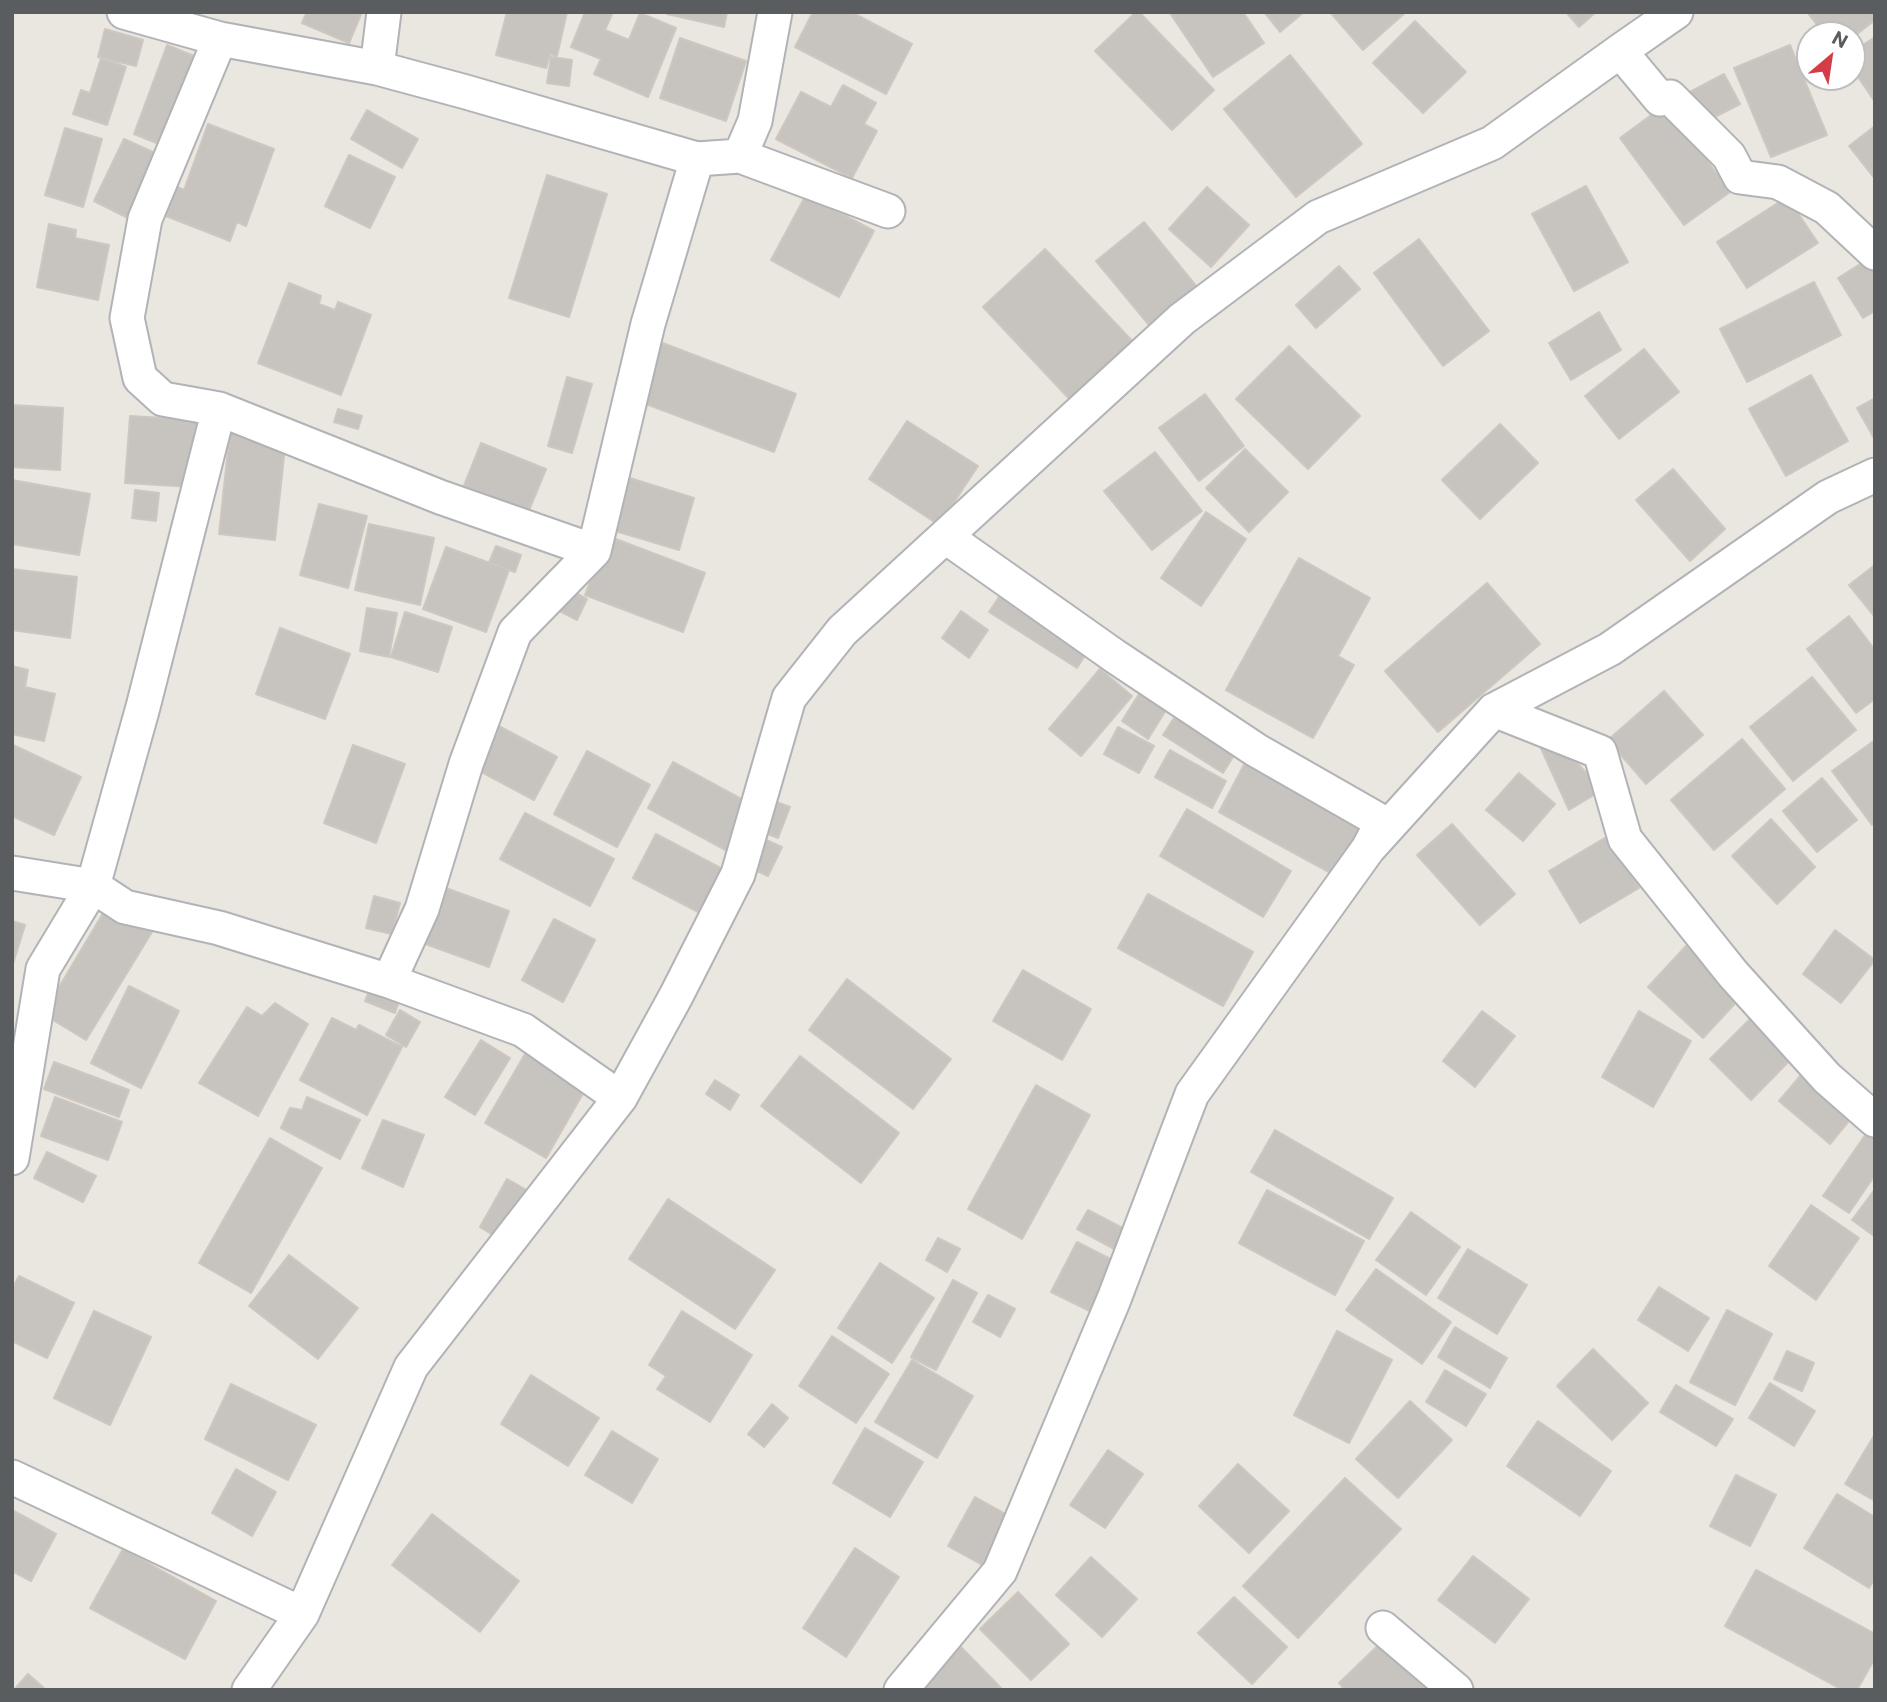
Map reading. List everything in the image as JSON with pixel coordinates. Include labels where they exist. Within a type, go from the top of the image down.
[{"type":"street","points":[[124,12],[220,39],[377,68],[697,159],[740,156],[888,211]]},
{"type":"street","points":[[377,68],[384,12]]},
{"type":"street","points":[[740,156],[755,121],[775,12]]},
{"type":"street","points":[[249,1690],[302,1615],[411,1367],[620,1098],[738,874],[789,698],[842,631],[1182,319],[1318,217],[1492,143],[1676,12]]},
{"type":"street","points":[[220,39],[145,219],[127,318],[140,378],[163,399],[219,409],[440,497],[594,551]]},
{"type":"street","points":[[1620,51],[1660,99],[1670,97],[1728,156],[1741,177],[1778,182],[1827,208],[1875,253]]},
{"type":"street","points":[[389,981],[422,909],[466,764],[515,632],[594,551],[648,324],[697,159]]},
{"type":"street","points":[[12,1158],[43,969],[93,886],[143,707],[219,409]]},
{"type":"street","points":[[901,1690],[1000,1570],[1114,1299],[1192,1094],[1368,849],[1494,710],[1610,649],[1828,497],[1875,475]]},
{"type":"street","points":[[946,537],[1116,657],[1256,750],[1382,822],[1368,849]]},
{"type":"street","points":[[1494,710],[1600,752],[1625,839],[1733,974],[1827,1077],[1875,1120]]},
{"type":"street","points":[[12,873],[93,886],[125,907],[219,928],[389,981],[523,1030],[620,1098]]},
{"type":"street","points":[[12,1478],[302,1615]]},
{"type":"street","points":[[1383,1628],[1456,1690]]},
{"type":"building","points":[[307,12],[362,12],[349,43],[302,23]]},
{"type":"building","points":[[507,12],[567,12],[557,56],[550,54],[546,68],[496,55]]},
{"type":"building","points":[[585,12],[612,14],[605,30],[629,40],[640,13],[676,28],[648,97],[594,74],[601,59],[571,47]]},
{"type":"building","points":[[667,12],[727,12],[724,27]]},
{"type":"building","points":[[813,12],[851,12],[912,44],[886,94],[795,47]]},
{"type":"building","points":[[1139,12],[1214,90],[1172,130],[1095,51]]},
{"type":"building","points":[[1171,12],[1243,12],[1264,43],[1213,77]]},
{"type":"building","points":[[1264,12],[1304,12],[1280,32]]},
{"type":"building","points":[[1330,12],[1406,12],[1363,50]]},
{"type":"building","points":[[1566,12],[1596,12],[1579,27]]},
{"type":"building","points":[[1807,12],[1875,12],[1875,20],[1866,27],[1866,21],[1814,21]]},
{"type":"building","points":[[1415,21],[1466,72],[1423,113],[1373,63]]},
{"type":"building","points":[[105,29],[143,40],[136,66],[98,57]]},
{"type":"building","points":[[1875,37],[1875,102],[1866,89],[1866,43]]},
{"type":"building","points":[[680,38],[746,61],[726,121],[660,98]]},
{"type":"building","points":[[167,45],[194,56],[175,110],[169,148],[134,134]]},
{"type":"building","points":[[1790,45],[1796,60],[1796,91],[1809,91],[1827,135],[1771,157],[1734,68]]},
{"type":"building","points":[[1290,55],[1362,144],[1296,197],[1224,109]]},
{"type":"building","points":[[551,57],[572,60],[569,86],[547,83]]},
{"type":"building","points":[[101,58],[126,67],[107,125],[73,114],[81,90],[90,93]]},
{"type":"building","points":[[1724,74],[1740,104],[1703,123],[1688,93]]},
{"type":"building","points":[[843,85],[876,103],[864,124],[877,131],[852,178],[776,139],[801,92],[831,107]]},
{"type":"building","points":[[1666,104],[1730,192],[1684,225],[1620,138]]},
{"type":"building","points":[[367,110],[418,139],[402,168],[351,139]]},
{"type":"building","points":[[208,124],[274,149],[246,226],[237,222],[230,241],[166,216],[177,187],[184,190]]},
{"type":"building","points":[[1875,126],[1875,179],[1849,146]]},
{"type":"building","points":[[65,128],[102,139],[83,207],[45,195]]},
{"type":"building","points":[[124,139],[164,157],[134,221],[94,201]]},
{"type":"building","points":[[349,155],[395,177],[370,228],[325,206]]},
{"type":"building","points":[[547,175],[607,194],[569,317],[509,298]]},
{"type":"building","points":[[1586,186],[1628,262],[1574,291],[1532,214]]},
{"type":"building","points":[[1207,187],[1249,225],[1211,267],[1169,229]]},
{"type":"building","points":[[806,195],[874,231],[839,297],[771,260]]},
{"type":"building","points":[[1787,197],[1818,243],[1747,288],[1717,242]]},
{"type":"building","points":[[1144,222],[1197,287],[1149,325],[1096,261]]},
{"type":"building","points":[[49,224],[76,230],[75,238],[109,245],[98,300],[37,287]]},
{"type":"building","points":[[1419,239],[1489,331],[1443,366],[1374,273]]},
{"type":"building","points":[[1045,249],[1138,347],[1075,405],[983,307]]},
{"type":"building","points":[[1868,259],[1875,270],[1875,311],[1863,318],[1838,278]]},
{"type":"building","points":[[1339,266],[1360,289],[1316,328],[1296,305]]},
{"type":"building","points":[[1814,282],[1841,335],[1747,382],[1720,329]]},
{"type":"building","points":[[289,283],[321,296],[319,304],[335,310],[338,302],[371,315],[341,395],[258,363]]},
{"type":"building","points":[[1599,312],[1621,350],[1571,380],[1549,343]]},
{"type":"building","points":[[660,342],[796,394],[774,452],[638,401]]},
{"type":"building","points":[[1289,346],[1360,416],[1308,469],[1236,399]]},
{"type":"building","points":[[1644,349],[1679,392],[1619,439],[1585,396]]},
{"type":"building","points":[[1811,375],[1848,441],[1786,476],[1749,409]]},
{"type":"building","points":[[567,377],[592,384],[572,453],[548,446]]},
{"type":"building","points":[[1205,394],[1244,446],[1199,481],[1159,428]]},
{"type":"building","points":[[1875,398],[1875,440],[1857,408]]},
{"type":"building","points":[[12,405],[63,408],[60,470],[12,467]]},
{"type":"building","points":[[338,409],[362,416],[358,429],[334,422]]},
{"type":"building","points":[[130,416],[198,420],[193,487],[125,483]]},
{"type":"building","points":[[907,421],[978,466],[939,525],[869,479]]},
{"type":"building","points":[[1500,424],[1538,463],[1480,519],[1442,480]]},
{"type":"building","points":[[230,431],[286,438],[275,540],[219,534]]},
{"type":"building","points":[[481,443],[546,469],[525,520],[461,493]]},
{"type":"building","points":[[1245,449],[1288,492],[1249,532],[1206,488]]},
{"type":"building","points":[[1155,452],[1202,511],[1152,550],[1104,491]]},
{"type":"building","points":[[1673,469],[1725,529],[1690,561],[1636,500]]},
{"type":"building","points":[[617,474],[694,498],[679,550],[602,527]]},
{"type":"building","points":[[12,480],[90,494],[79,555],[12,544]]},
{"type":"building","points":[[135,490],[159,493],[156,521],[132,518]]},
{"type":"building","points":[[319,504],[367,516],[348,588],[300,575]]},
{"type":"building","points":[[1206,512],[1246,539],[1201,606],[1161,578]]},
{"type":"building","points":[[369,524],[434,538],[420,605],[355,590]]},
{"type":"building","points":[[608,536],[705,573],[683,632],[585,595]]},
{"type":"building","points":[[496,546],[521,555],[515,572],[489,563]]},
{"type":"building","points":[[446,547],[509,570],[486,632],[423,609]]},
{"type":"building","points":[[1299,558],[1370,598],[1338,656],[1354,665],[1313,738],[1226,690]]},
{"type":"building","points":[[1875,565],[1875,617],[1849,585]]},
{"type":"building","points":[[12,569],[77,577],[70,638],[12,630]]},
{"type":"building","points":[[1487,583],[1540,644],[1438,732],[1385,671]]},
{"type":"building","points":[[562,586],[587,599],[577,620],[552,607]]},
{"type":"building","points":[[1005,588],[1092,644],[1077,668],[989,612]]},
{"type":"building","points":[[367,608],[397,613],[389,657],[360,651]]},
{"type":"building","points":[[961,611],[988,630],[969,658],[942,638]]},
{"type":"building","points":[[405,612],[452,627],[438,672],[391,657]]},
{"type":"building","points":[[1849,616],[1875,650],[1875,699],[1856,713],[1807,649]]},
{"type":"building","points":[[280,628],[350,654],[325,719],[256,694]]},
{"type":"building","points":[[12,666],[28,670],[25,687],[55,694],[44,741],[12,734]]},
{"type":"building","points":[[1100,669],[1132,696],[1081,756],[1049,729]]},
{"type":"building","points":[[1812,677],[1856,730],[1793,781],[1750,727]]},
{"type":"building","points":[[1664,691],[1703,735],[1646,784],[1608,740]]},
{"type":"building","points":[[1139,694],[1166,710],[1148,739],[1122,721]]},
{"type":"building","points":[[1176,715],[1236,752],[1223,773],[1163,735]]},
{"type":"building","points":[[495,724],[557,757],[534,800],[472,767]]},
{"type":"building","points":[[1118,727],[1154,746],[1139,773],[1104,754]]},
{"type":"building","points":[[1555,739],[1602,790],[1569,810],[1539,744]]},
{"type":"building","points":[[1742,739],[1785,789],[1714,850],[1671,800]]},
{"type":"building","points":[[1875,740],[1875,823],[1872,825],[1832,771]]},
{"type":"building","points":[[13,745],[81,777],[54,835],[12,816]]},
{"type":"building","points":[[353,745],[405,764],[376,843],[324,823]]},
{"type":"building","points":[[1170,750],[1226,781],[1212,808],[1155,777]]},
{"type":"building","points":[[587,751],[650,785],[617,847],[554,814]]},
{"type":"building","points":[[673,762],[756,807],[731,853],[648,808]]},
{"type":"building","points":[[1245,763],[1365,828],[1338,877],[1219,812]]},
{"type":"building","points":[[1519,773],[1555,804],[1523,841],[1486,810]]},
{"type":"building","points":[[1822,778],[1857,820],[1817,852],[1783,811]]},
{"type":"building","points":[[765,798],[790,807],[778,838],[753,828]]},
{"type":"building","points":[[1187,809],[1291,871],[1263,917],[1160,856]]},
{"type":"building","points":[[525,813],[614,859],[590,906],[500,859]]},
{"type":"building","points":[[1771,819],[1815,867],[1777,904],[1732,856]]},
{"type":"building","points":[[1452,824],[1515,894],[1480,925],[1417,855]]},
{"type":"building","points":[[656,834],[730,873],[706,916],[633,878]]},
{"type":"building","points":[[757,836],[782,847],[768,876],[744,865]]},
{"type":"building","points":[[1608,836],[1639,888],[1580,923],[1549,871]]},
{"type":"building","points":[[440,886],[509,911],[489,967],[420,942]]},
{"type":"building","points":[[1148,894],[1253,952],[1223,1006],[1118,948]]},
{"type":"building","points":[[374,896],[400,903],[392,934],[366,928]]},
{"type":"building","points":[[108,905],[152,932],[86,1040],[43,1014]]},
{"type":"building","points":[[554,919],[595,940],[563,1002],[522,980]]},
{"type":"building","points":[[12,921],[25,925],[12,967]]},
{"type":"building","points":[[1835,930],[1875,960],[1841,1003],[1803,974]]},
{"type":"building","points":[[1686,946],[1741,997],[1703,1038],[1648,987]]},
{"type":"building","points":[[1023,970],[1091,1009],[1062,1060],[993,1021]]},
{"type":"building","points":[[847,979],[951,1059],[913,1109],[809,1030]]},
{"type":"building","points":[[372,984],[401,995],[395,1013],[365,1001]]},
{"type":"building","points":[[129,986],[179,1011],[141,1088],[91,1063]]},
{"type":"building","points":[[275,1003],[308,1024],[258,1116],[199,1083],[247,1007],[262,1016]]},
{"type":"building","points":[[400,1010],[420,1022],[406,1047],[386,1035]]},
{"type":"building","points":[[1482,1011],[1515,1036],[1475,1087],[1443,1061]]},
{"type":"building","points":[[1639,1011],[1691,1041],[1653,1107],[1602,1077]]},
{"type":"building","points":[[1757,1012],[1798,1052],[1751,1100],[1710,1059]]},
{"type":"building","points":[[332,1018],[356,1030],[359,1025],[402,1047],[367,1115],[300,1080]]},
{"type":"building","points":[[481,1040],[510,1058],[475,1115],[445,1097]]},
{"type":"building","points":[[525,1054],[585,1090],[546,1158],[485,1123]]},
{"type":"building","points":[[800,1056],[899,1133],[861,1183],[761,1106]]},
{"type":"building","points":[[54,1062],[129,1090],[119,1117],[44,1089]]},
{"type":"building","points":[[1807,1068],[1857,1111],[1830,1144],[1779,1101]]},
{"type":"building","points":[[715,1080],[739,1095],[730,1110],[706,1094]]},
{"type":"building","points":[[1036,1085],[1090,1115],[1022,1239],[968,1209]]},
{"type":"building","points":[[55,1097],[122,1122],[108,1160],[41,1136]]},
{"type":"building","points":[[307,1097],[360,1120],[340,1159],[281,1128],[290,1108],[302,1110]]},
{"type":"building","points":[[383,1120],[424,1135],[403,1187],[362,1168]]},
{"type":"building","points":[[1275,1130],[1393,1198],[1369,1239],[1251,1172]]},
{"type":"building","points":[[1868,1131],[1875,1136],[1875,1175],[1849,1213],[1823,1196]]},
{"type":"building","points":[[270,1138],[322,1168],[251,1293],[199,1263]]},
{"type":"building","points":[[47,1152],[96,1176],[83,1202],[34,1178]]},
{"type":"building","points":[[507,1179],[532,1193],[504,1242],[480,1227]]},
{"type":"building","points":[[1875,1189],[1875,1235],[1874,1236],[1852,1220]]},
{"type":"building","points":[[1267,1190],[1364,1241],[1335,1295],[1239,1243]]},
{"type":"building","points":[[668,1199],[775,1270],[735,1329],[629,1259]]},
{"type":"building","points":[[1811,1205],[1859,1238],[1816,1300],[1769,1266]]},
{"type":"building","points":[[1088,1210],[1130,1232],[1120,1252],[1077,1229]]},
{"type":"building","points":[[1411,1212],[1460,1247],[1426,1295],[1376,1260]]},
{"type":"building","points":[[938,1238],[960,1249],[947,1272],[926,1260]]},
{"type":"building","points":[[1077,1242],[1124,1266],[1098,1315],[1051,1292]]},
{"type":"building","points":[[1468,1249],[1527,1285],[1497,1334],[1438,1298]]},
{"type":"building","points":[[289,1255],[358,1308],[318,1359],[249,1306]]},
{"type":"building","points":[[880,1263],[934,1298],[892,1363],[838,1328]]},
{"type":"building","points":[[1376,1269],[1451,1322],[1422,1364],[1346,1310]]},
{"type":"building","points":[[19,1276],[74,1303],[47,1358],[12,1341],[12,1289]]},
{"type":"building","points":[[953,1280],[977,1293],[936,1370],[911,1357]]},
{"type":"building","points":[[1659,1287],[1709,1318],[1688,1351],[1638,1320]]},
{"type":"building","points":[[988,1295],[1015,1309],[1000,1337],[973,1322]]},
{"type":"building","points":[[1727,1310],[1772,1334],[1735,1405],[1690,1382]]},
{"type":"building","points":[[94,1311],[151,1337],[110,1425],[54,1398]]},
{"type":"building","points":[[682,1311],[752,1355],[710,1422],[657,1389],[666,1376],[649,1365]]},
{"type":"building","points":[[1455,1327],[1507,1358],[1490,1388],[1438,1357]]},
{"type":"building","points":[[1337,1331],[1392,1360],[1349,1443],[1294,1415]]},
{"type":"building","points":[[832,1336],[889,1374],[856,1423],[799,1386]]},
{"type":"building","points":[[1593,1349],[1648,1403],[1612,1440],[1557,1386]]},
{"type":"building","points":[[1787,1351],[1814,1363],[1802,1391],[1774,1379]]},
{"type":"building","points":[[912,1360],[973,1396],[937,1458],[875,1422]]},
{"type":"building","points":[[1445,1370],[1486,1394],[1466,1426],[1426,1402]]},
{"type":"building","points":[[531,1375],[599,1418],[568,1466],[501,1424]]},
{"type":"building","points":[[1770,1383],[1815,1411],[1794,1446],[1749,1418]]},
{"type":"building","points":[[231,1384],[316,1425],[288,1480],[205,1439]]},
{"type":"building","points":[[1676,1385],[1733,1419],[1716,1446],[1660,1412]]},
{"type":"building","points":[[1410,1401],[1452,1440],[1398,1498],[1356,1459]]},
{"type":"building","points":[[772,1404],[788,1418],[764,1447],[748,1434]]},
{"type":"building","points":[[1538,1421],[1611,1471],[1580,1516],[1507,1466]]},
{"type":"building","points":[[865,1428],[923,1462],[890,1517],[833,1483]]},
{"type":"building","points":[[612,1431],[658,1459],[632,1503],[585,1475]]},
{"type":"building","points":[[1875,1434],[1875,1501],[1845,1484]]},
{"type":"building","points":[[1108,1450],[1143,1474],[1105,1528],[1070,1505]]},
{"type":"building","points":[[1238,1464],[1289,1511],[1249,1553],[1199,1506]]},
{"type":"building","points":[[236,1469],[276,1492],[252,1536],[212,1513]]},
{"type":"building","points":[[1736,1475],[1776,1495],[1750,1546],[1710,1526]]},
{"type":"building","points":[[1345,1478],[1401,1529],[1298,1638],[1243,1586]]},
{"type":"building","points":[[1837,1494],[1875,1517],[1875,1578],[1869,1588],[1804,1548]]},
{"type":"building","points":[[975,1497],[1011,1517],[984,1566],[948,1546]]},
{"type":"building","points":[[12,1510],[56,1534],[31,1581],[12,1571]]},
{"type":"building","points":[[432,1514],[519,1581],[480,1632],[392,1565]]},
{"type":"building","points":[[855,1548],[899,1577],[846,1657],[803,1628]]},
{"type":"building","points":[[123,1549],[216,1601],[185,1659],[90,1608]]},
{"type":"building","points":[[1473,1556],[1529,1599],[1495,1643],[1438,1600]]},
{"type":"building","points":[[1091,1557],[1137,1599],[1102,1637],[1056,1595]]},
{"type":"building","points":[[1756,1570],[1875,1634],[1875,1658],[1857,1690],[1843,1690],[1725,1626]]},
{"type":"building","points":[[1018,1592],[1069,1644],[1031,1680],[980,1629]]},
{"type":"building","points":[[1234,1597],[1287,1647],[1252,1684],[1198,1633]]},
{"type":"building","points":[[1389,1635],[1433,1680],[1424,1690],[1345,1690],[1339,1683]]},
{"type":"building","points":[[959,1645],[1001,1688],[999,1690],[922,1690]]},
{"type":"building","points":[[28,1674],[46,1690],[14,1690]]}]
